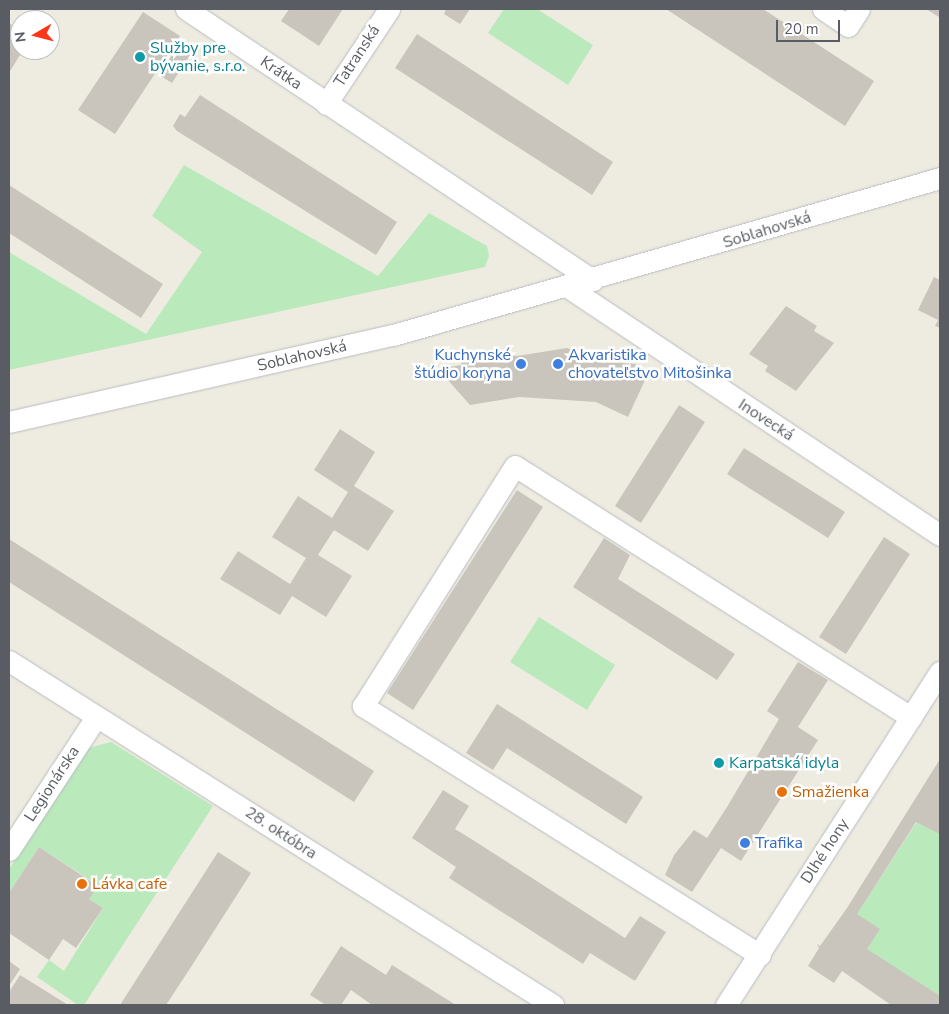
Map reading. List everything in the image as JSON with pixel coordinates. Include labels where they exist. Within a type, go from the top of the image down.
[{"type":"street","name":"Krátka","points":[[186,9],[326,104]]},
{"type":"street","name":"Tatranská","points":[[326,104],[389,9]]},
{"type":"street","points":[[823,9],[854,17]]},
{"type":"street","points":[[326,104],[593,280]]},
{"type":"street","name":"Soblahovská","points":[[9,422],[393,335],[593,280],[940,178]]},
{"type":"street","name":"Inovecká","points":[[568,287],[940,534]]},
{"type":"street","points":[[760,954],[363,706],[505,482],[516,466],[912,717]]},
{"type":"street","name":"28. októbra","points":[[9,661],[553,1005]]},
{"type":"street","name":"Dlhé hony","points":[[726,1005],[940,672]]},
{"type":"street","name":"Legionárska","points":[[9,850],[96,717]]},
{"type":"green space","points":[[504,9],[537,9],[593,45],[568,85],[488,33]]},
{"type":"green space","points":[[184,165],[378,276],[429,213],[487,246],[489,256],[485,267],[9,370],[9,252],[146,334],[202,252],[152,216]]},
{"type":"green space","points":[[539,617],[615,665],[587,710],[510,662]]},
{"type":"green space","points":[[111,742],[213,806],[84,1005],[78,1005],[37,977],[49,960],[64,971],[103,908],[89,899],[98,885],[39,847],[9,893],[9,869],[88,748]]},
{"type":"green space","points":[[940,786],[940,1001],[840,940]]},
{"type":"building","points":[[289,9],[343,9],[319,46],[281,21]]},
{"type":"building","points":[[446,9],[470,9],[460,24],[444,14]]},
{"type":"building","points":[[666,9],[763,9],[874,81],[845,126]]},
{"type":"building","points":[[926,9],[940,9],[939,17]]},
{"type":"building","name":"Služby pre bývanie, s.r.o.","points":[[143,12],[180,36],[115,134],[78,110]]},
{"type":"building","points":[[9,23],[10,60],[17,60],[9,73]]},
{"type":"building","points":[[417,34],[613,162],[592,195],[395,68]]},
{"type":"building","points":[[177,46],[190,55],[172,83],[159,75]]},
{"type":"building","points":[[200,95],[397,222],[376,255],[177,131],[173,126],[180,114],[185,117]]},
{"type":"building","points":[[9,185],[163,284],[141,318],[9,233]]},
{"type":"building","points":[[934,277],[940,280],[940,328],[935,326],[938,320],[918,310]]},
{"type":"building","points":[[786,306],[817,326],[814,331],[834,343],[796,391],[765,371],[768,366],[749,354]]},
{"type":"building","points":[[567,348],[606,362],[636,364],[636,375],[645,380],[628,417],[596,402],[519,397],[470,405],[438,369],[461,365],[462,352],[517,356]]},
{"type":"building","points":[[679,405],[705,422],[641,523],[615,506]]},
{"type":"building","points":[[340,429],[375,452],[354,486],[394,511],[368,551],[334,530],[318,555],[352,576],[326,617],[292,596],[280,615],[220,579],[238,551],[290,584],[306,558],[272,537],[298,496],[332,518],[348,492],[314,470]]},
{"type":"building","points":[[744,448],[845,512],[828,538],[727,474]]},
{"type":"building","points":[[517,490],[543,507],[413,710],[387,693]]},
{"type":"building","points":[[884,537],[910,554],[846,654],[819,637]]},
{"type":"building","points":[[604,538],[630,555],[618,579],[735,654],[717,680],[573,587]]},
{"type":"building","points":[[9,539],[374,771],[354,802],[9,582]]},
{"type":"building","points":[[798,662],[828,680],[798,727],[818,740],[741,861],[721,848],[692,892],[665,875],[674,855],[694,830],[707,838],[727,807],[779,719],[767,711]]},
{"type":"building","points":[[497,704],[643,797],[626,824],[507,748],[493,770],[466,753]]},
{"type":"building","points":[[940,759],[940,834],[916,822],[857,914],[880,929],[867,949],[940,996],[940,1005],[891,1005],[842,971],[834,983],[808,966],[819,948],[817,944],[820,946],[847,908]]},
{"type":"building","points":[[443,790],[469,806],[455,829],[625,938],[640,916],[666,932],[635,981],[590,953],[583,964],[449,878],[456,867],[412,838]]},
{"type":"building","points":[[39,847],[98,886],[89,899],[103,908],[76,948],[63,939],[49,960],[9,933],[9,893]]},
{"type":"building","points":[[218,852],[251,873],[191,967],[166,1005],[120,1005]]},
{"type":"building","points":[[341,946],[386,975],[392,965],[456,1005],[372,1005],[351,990],[341,1005],[326,1005],[310,995]]},
{"type":"building","points":[[9,961],[20,969],[9,986]]},
{"type":"building","points":[[20,975],[68,1005],[9,1005],[9,992]]},
{"type":"place","name":"Služby pre bývanie, s.r.o.","points":[[140,57]]},
{"type":"place","name":"Kuchynské štúdio koryna","points":[[521,364]]},
{"type":"place","name":"Akvaristika chovateľstvo Mitošinka","points":[[558,364]]},
{"type":"place","name":"Karpatská idyla","points":[[719,763]]},
{"type":"place","name":"Smažienka","points":[[782,792]]},
{"type":"place","name":"Trafika","points":[[745,843]]},
{"type":"place","name":"Lávka cafe","points":[[82,884]]}]
